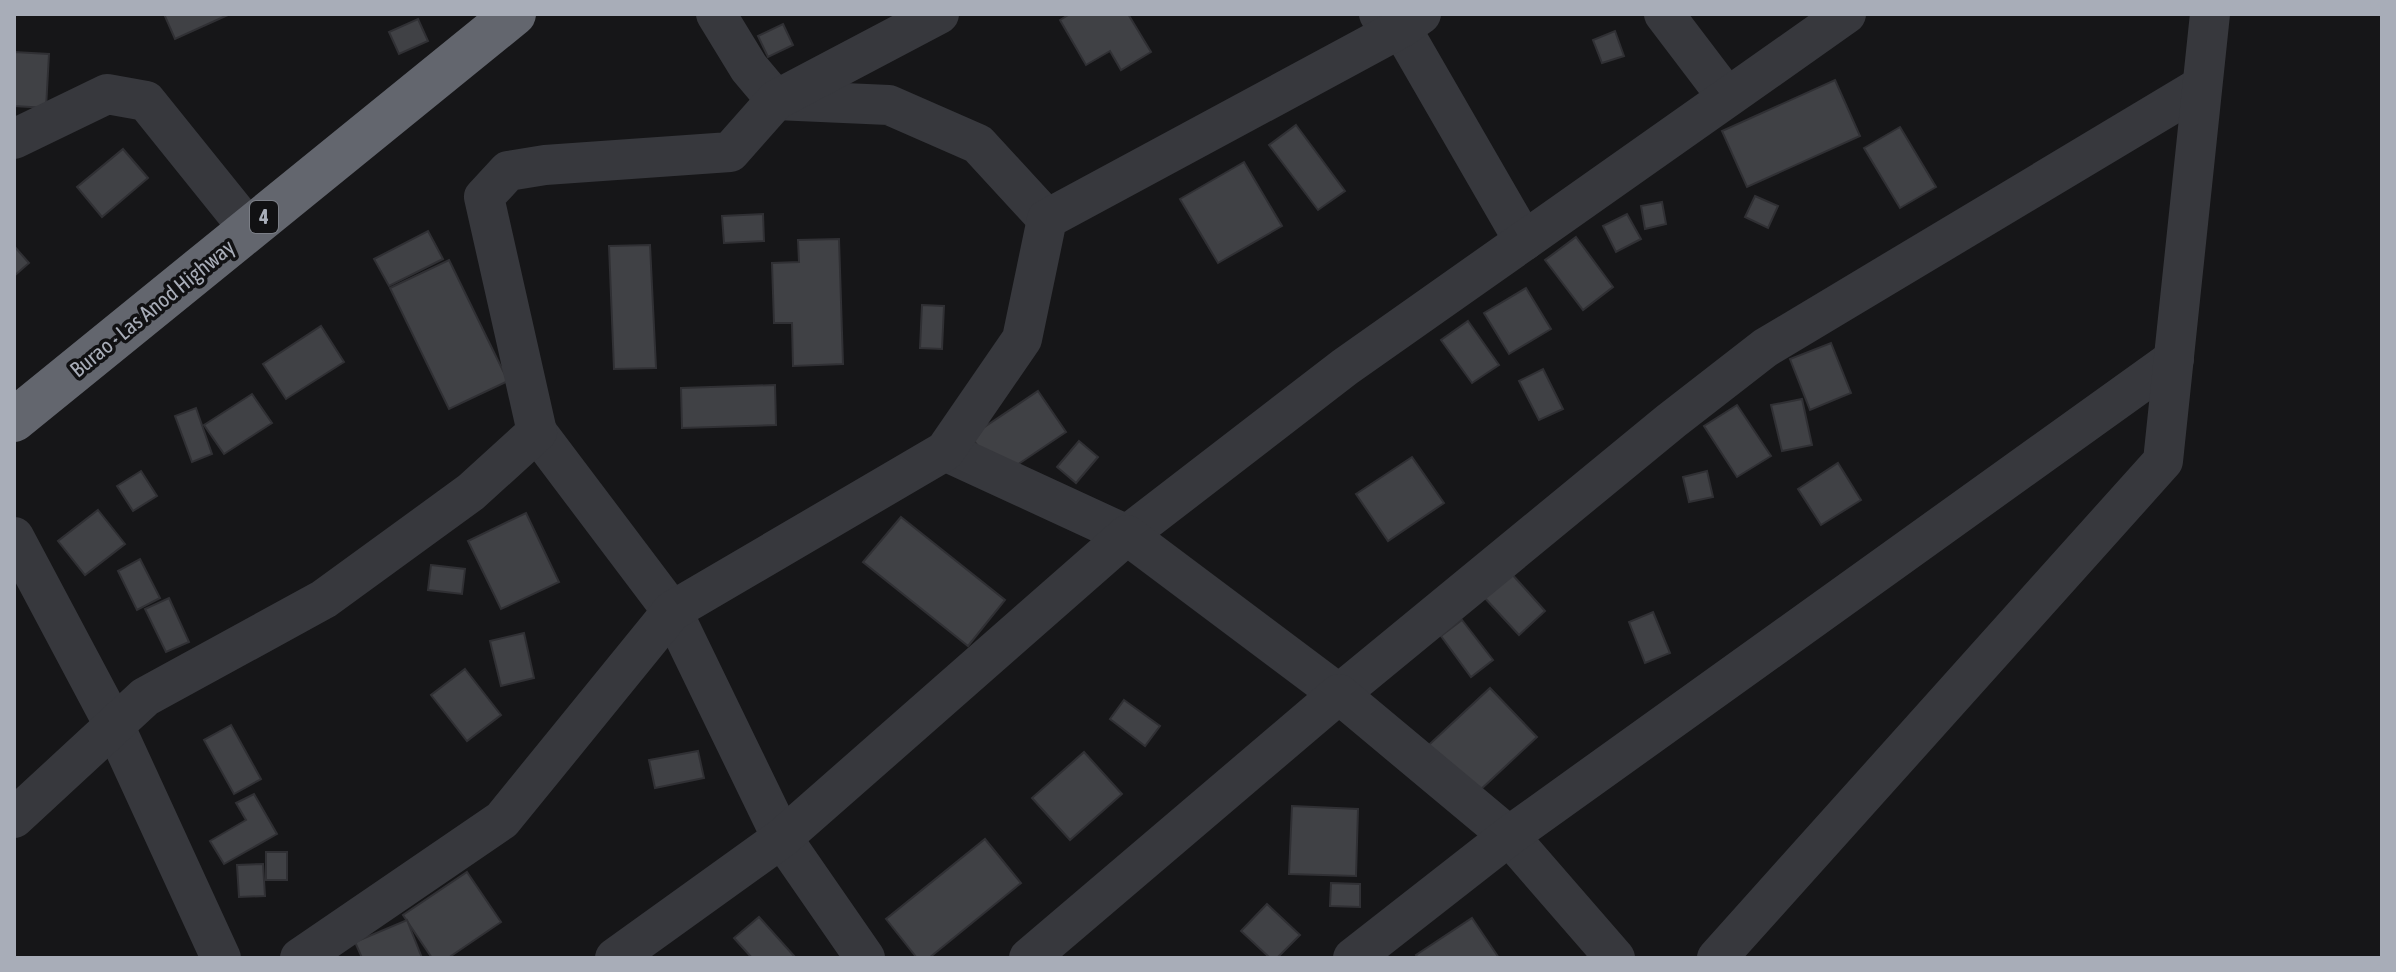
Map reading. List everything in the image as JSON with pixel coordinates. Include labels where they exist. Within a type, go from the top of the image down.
[{"type":"highway","name":"Burao - Las Anod Highway","points":[[14,420],[514,14]]},
{"type":"street","points":[[716,14],[749,68],[776,100],[889,105],[978,144],[1047,219]]},
{"type":"street","points":[[865,958],[782,838],[672,611],[537,432],[484,197],[508,171],[545,165],[730,152],[776,100],[939,14]]},
{"type":"street","points":[[1664,14],[1727,97]]},
{"type":"street","points":[[615,958],[782,838],[1127,535],[1345,367],[1846,14]]},
{"type":"street","points":[[1717,958],[2163,461],[2210,14]]},
{"type":"street","points":[[300,958],[502,820],[672,611],[945,451],[1022,339],[1047,219],[1401,19],[1524,241]]},
{"type":"street","points":[[1029,958],[1339,694],[1671,421],[1765,348],[2202,86]]},
{"type":"street","points":[[14,139],[107,94],[146,101],[249,229]]},
{"type":"street","points":[[1353,958],[1509,836],[2174,359]]},
{"type":"street","points":[[14,818],[145,697],[324,599],[471,492],[537,432]]},
{"type":"street","points":[[945,451],[1127,535],[1339,694],[1509,836],[1615,958]]},
{"type":"street","points":[[14,537],[114,725],[221,958]]},
{"type":"building","points":[[164,14],[230,14],[175,39]]},
{"type":"building","points":[[1070,14],[1128,14],[1151,52],[1121,70],[1110,51],[1086,65],[1060,20]]},
{"type":"building","points":[[418,19],[428,41],[399,54],[389,32]]},
{"type":"building","points":[[783,24],[793,45],[768,57],[758,36]]},
{"type":"building","points":[[1615,31],[1624,56],[1602,63],[1593,40]]},
{"type":"building","points":[[14,52],[49,54],[46,108],[14,106]]},
{"type":"building","points":[[1835,80],[1860,136],[1747,187],[1722,131]]},
{"type":"building","points":[[1296,125],[1345,191],[1318,210],[1269,145]]},
{"type":"building","points":[[1900,127],[1936,187],[1900,208],[1864,148]]},
{"type":"building","points":[[123,149],[148,178],[102,217],[77,187]]},
{"type":"building","points":[[1244,162],[1282,226],[1218,263],[1180,199]]},
{"type":"building","points":[[1755,196],[1778,206],[1768,228],[1745,217]]},
{"type":"building","points":[[1662,202],[1666,224],[1645,229],[1641,206]]},
{"type":"building","points":[[763,214],[764,241],[724,243],[722,216]]},
{"type":"building","points":[[1627,214],[1641,239],[1616,252],[1603,226]]},
{"type":"building","points":[[428,231],[443,259],[389,286],[374,259]]},
{"type":"building","points":[[1576,237],[1613,287],[1583,310],[1545,260]]},
{"type":"building","points":[[839,239],[843,364],[793,366],[792,323],[774,323],[772,263],[799,262],[798,240]]},
{"type":"building","points":[[650,245],[656,368],[614,369],[609,246]]},
{"type":"building","points":[[14,246],[29,263],[14,276]]},
{"type":"building","points":[[449,260],[508,381],[449,409],[390,288]]},
{"type":"building","points":[[1526,288],[1551,329],[1509,354],[1484,313]]},
{"type":"building","points":[[922,305],[944,306],[942,349],[920,348]]},
{"type":"building","points":[[1468,321],[1499,365],[1472,383],[1441,340]]},
{"type":"building","points":[[321,326],[344,362],[286,399],[263,364]]},
{"type":"building","points":[[1831,343],[1851,393],[1810,410],[1790,359]]},
{"type":"building","points":[[1543,369],[1563,409],[1539,420],[1519,381]]},
{"type":"building","points":[[775,385],[776,425],[682,428],[681,388]]},
{"type":"building","points":[[1038,391],[1066,432],[999,477],[971,436]]},
{"type":"building","points":[[252,394],[272,423],[224,454],[204,425]]},
{"type":"building","points":[[1802,399],[1812,445],[1782,451],[1771,405]]},
{"type":"building","points":[[1737,405],[1771,456],[1737,477],[1704,426]]},
{"type":"building","points":[[196,408],[212,454],[192,462],[175,416]]},
{"type":"building","points":[[1079,441],[1098,457],[1076,483],[1057,467]]},
{"type":"building","points":[[1412,457],[1444,503],[1388,541],[1356,494]]},
{"type":"building","points":[[1838,463],[1861,500],[1821,525],[1798,489]]},
{"type":"building","points":[[141,471],[157,496],[133,511],[117,486]]},
{"type":"building","points":[[1707,471],[1713,497],[1689,502],[1683,477]]},
{"type":"building","points":[[98,510],[125,544],[85,575],[58,541]]},
{"type":"building","points":[[526,513],[559,582],[501,609],[468,541]]},
{"type":"building","points":[[901,517],[1005,600],[968,646],[863,562]]},
{"type":"building","points":[[140,559],[160,598],[137,610],[118,571]]},
{"type":"building","points":[[431,565],[465,569],[462,594],[428,590]]},
{"type":"building","points":[[1510,572],[1545,611],[1519,635],[1483,596]]},
{"type":"building","points":[[169,598],[189,642],[166,652],[145,609]]},
{"type":"building","points":[[1653,612],[1670,653],[1645,663],[1629,622]]},
{"type":"building","points":[[1462,620],[1493,660],[1471,677],[1441,636]]},
{"type":"building","points":[[524,633],[534,678],[501,686],[490,641]]},
{"type":"building","points":[[465,669],[501,715],[467,741],[431,695]]},
{"type":"building","points":[[1490,688],[1537,737],[1464,805],[1418,755]]},
{"type":"building","points":[[1124,700],[1160,726],[1145,746],[1110,719]]},
{"type":"building","points":[[231,725],[261,779],[234,794],[204,740]]},
{"type":"building","points":[[698,751],[704,778],[655,788],[649,760]]},
{"type":"building","points":[[1084,752],[1122,794],[1070,840],[1032,798]]},
{"type":"building","points":[[254,794],[277,834],[224,864],[210,841],[246,820],[236,803]]},
{"type":"building","points":[[1292,806],[1358,809],[1356,876],[1289,874]]},
{"type":"building","points":[[985,839],[1021,883],[929,958],[917,958],[886,919]]},
{"type":"building","points":[[266,852],[287,852],[287,880],[266,880]]},
{"type":"building","points":[[263,864],[265,896],[239,897],[237,865]]},
{"type":"building","points":[[467,872],[501,922],[448,958],[432,958],[403,915]]},
{"type":"building","points":[[1331,883],[1360,884],[1360,907],[1330,906]]},
{"type":"building","points":[[1267,904],[1300,935],[1277,958],[1270,958],[1241,931]]},
{"type":"building","points":[[759,917],[794,958],[752,958],[734,938]]},
{"type":"building","points":[[1472,918],[1499,958],[1418,958],[1416,955]]},
{"type":"building","points":[[407,920],[422,958],[362,958],[355,942]]}]
